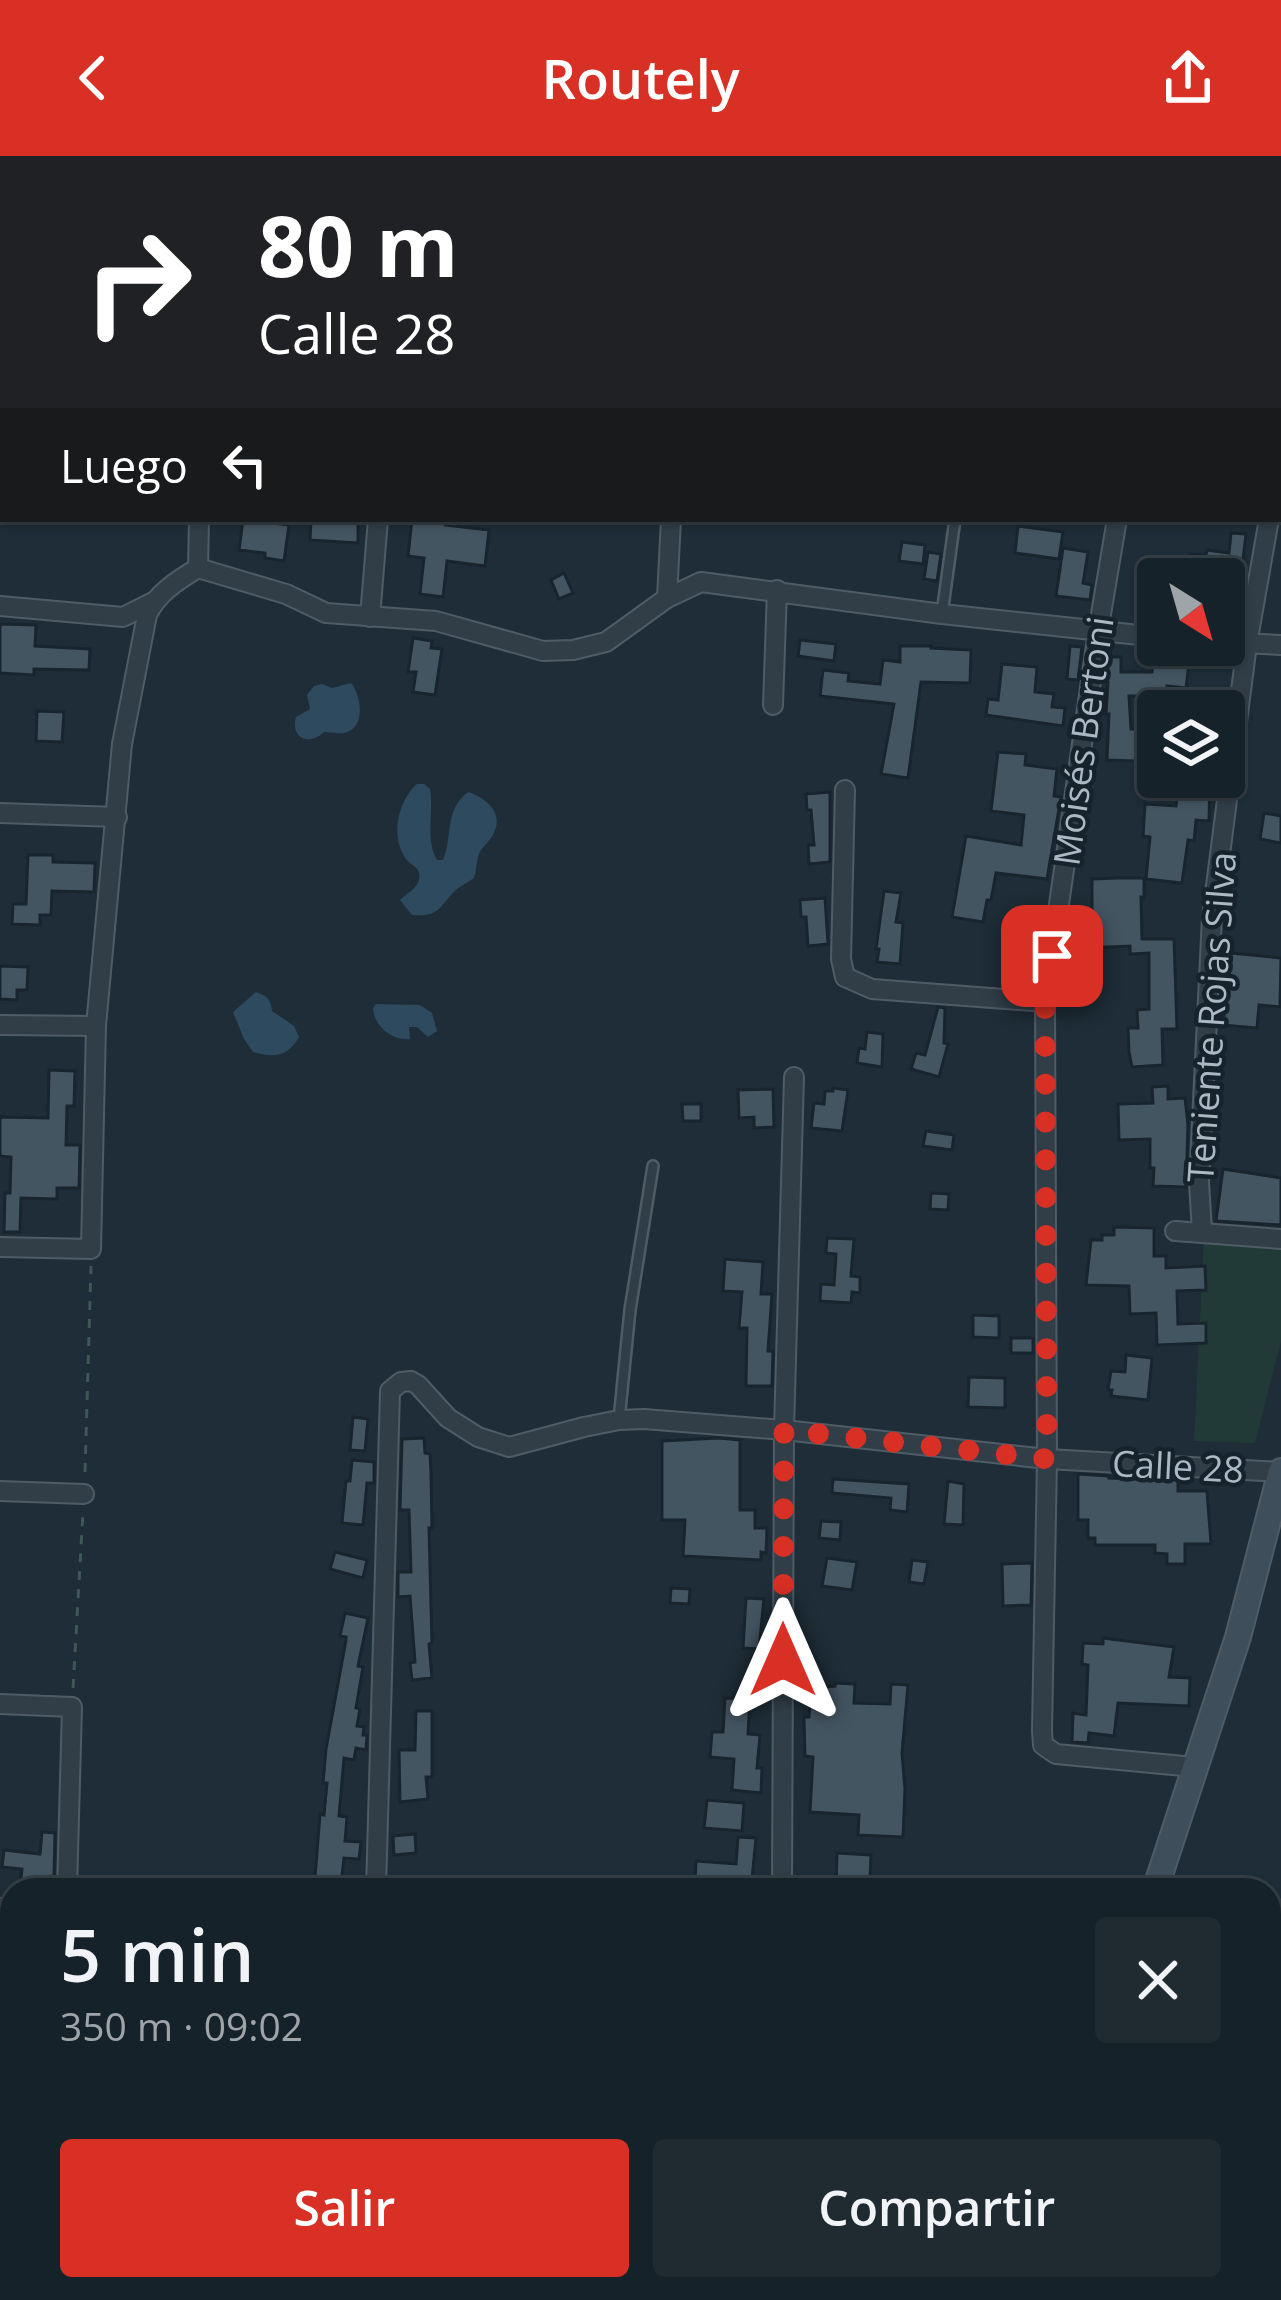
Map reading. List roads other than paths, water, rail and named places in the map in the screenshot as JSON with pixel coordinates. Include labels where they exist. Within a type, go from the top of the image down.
[{"type":"main road","points":[[1159,1878],[1238,1637],[1281,1471]]},
{"type":"street","points":[[0,607],[123,617],[150,608],[198,568],[199,522]]},
{"type":"street","points":[[370,617],[378,522]]},
{"type":"street","points":[[667,598],[671,522]]},
{"type":"street","name":"Moisés Bertoni","points":[[1116,522],[1045,1002],[1043,1745],[1056,1754],[1194,1767]]},
{"type":"street","name":"Teniente Rojas Silva","points":[[1202,1231],[1199,1183],[1212,917],[1247,644],[1268,522]]},
{"type":"street","points":[[198,568],[286,594],[326,613],[436,620],[543,651],[606,642],[667,598],[701,582],[1137,635]]},
{"type":"street","points":[[772,705],[777,590]]},
{"type":"street","points":[[0,1247],[91,1249],[96,1026],[122,744],[150,608]]},
{"type":"street","points":[[1247,644],[1281,645]]},
{"type":"street","points":[[845,790],[841,959],[845,976],[872,989],[1045,1002]]},
{"type":"street","points":[[0,813],[117,817]]},
{"type":"street","points":[[0,1025],[96,1026]]},
{"type":"street","points":[[782,1878],[784,1430],[794,1077]]},
{"type":"street","points":[[1175,1231],[1281,1239]]},
{"type":"street","name":"Calle 28","points":[[376,1878],[390,1390],[401,1382],[418,1385],[448,1418],[478,1437],[509,1447],[619,1420],[644,1419],[1047,1459],[1281,1471]]},
{"type":"street","points":[[0,1490],[84,1494]]},
{"type":"street","points":[[0,1704],[72,1708],[67,1878]]},
{"type":"lane","points":[[942,614],[955,522]]},
{"type":"lane","points":[[619,1420],[630,1310],[653,1166]]},
{"type":"water","points":[[351,683],[360,711],[356,725],[342,733],[302,738],[296,731],[296,717],[310,709],[307,695],[314,686]]},
{"type":"water","points":[[417,784],[430,789],[431,843],[437,860],[443,860],[455,807],[468,792],[482,798],[497,820],[493,835],[479,853],[474,878],[438,910],[412,915],[400,900],[416,885],[419,875],[404,856],[397,828],[405,799]]},
{"type":"water","points":[[256,992],[294,1026],[299,1037],[285,1052],[253,1052],[244,1039],[233,1012]]},
{"type":"water","points":[[376,1004],[420,1005],[432,1013],[437,1031],[428,1037],[417,1027],[409,1027],[410,1039],[397,1038],[377,1021]]}]
